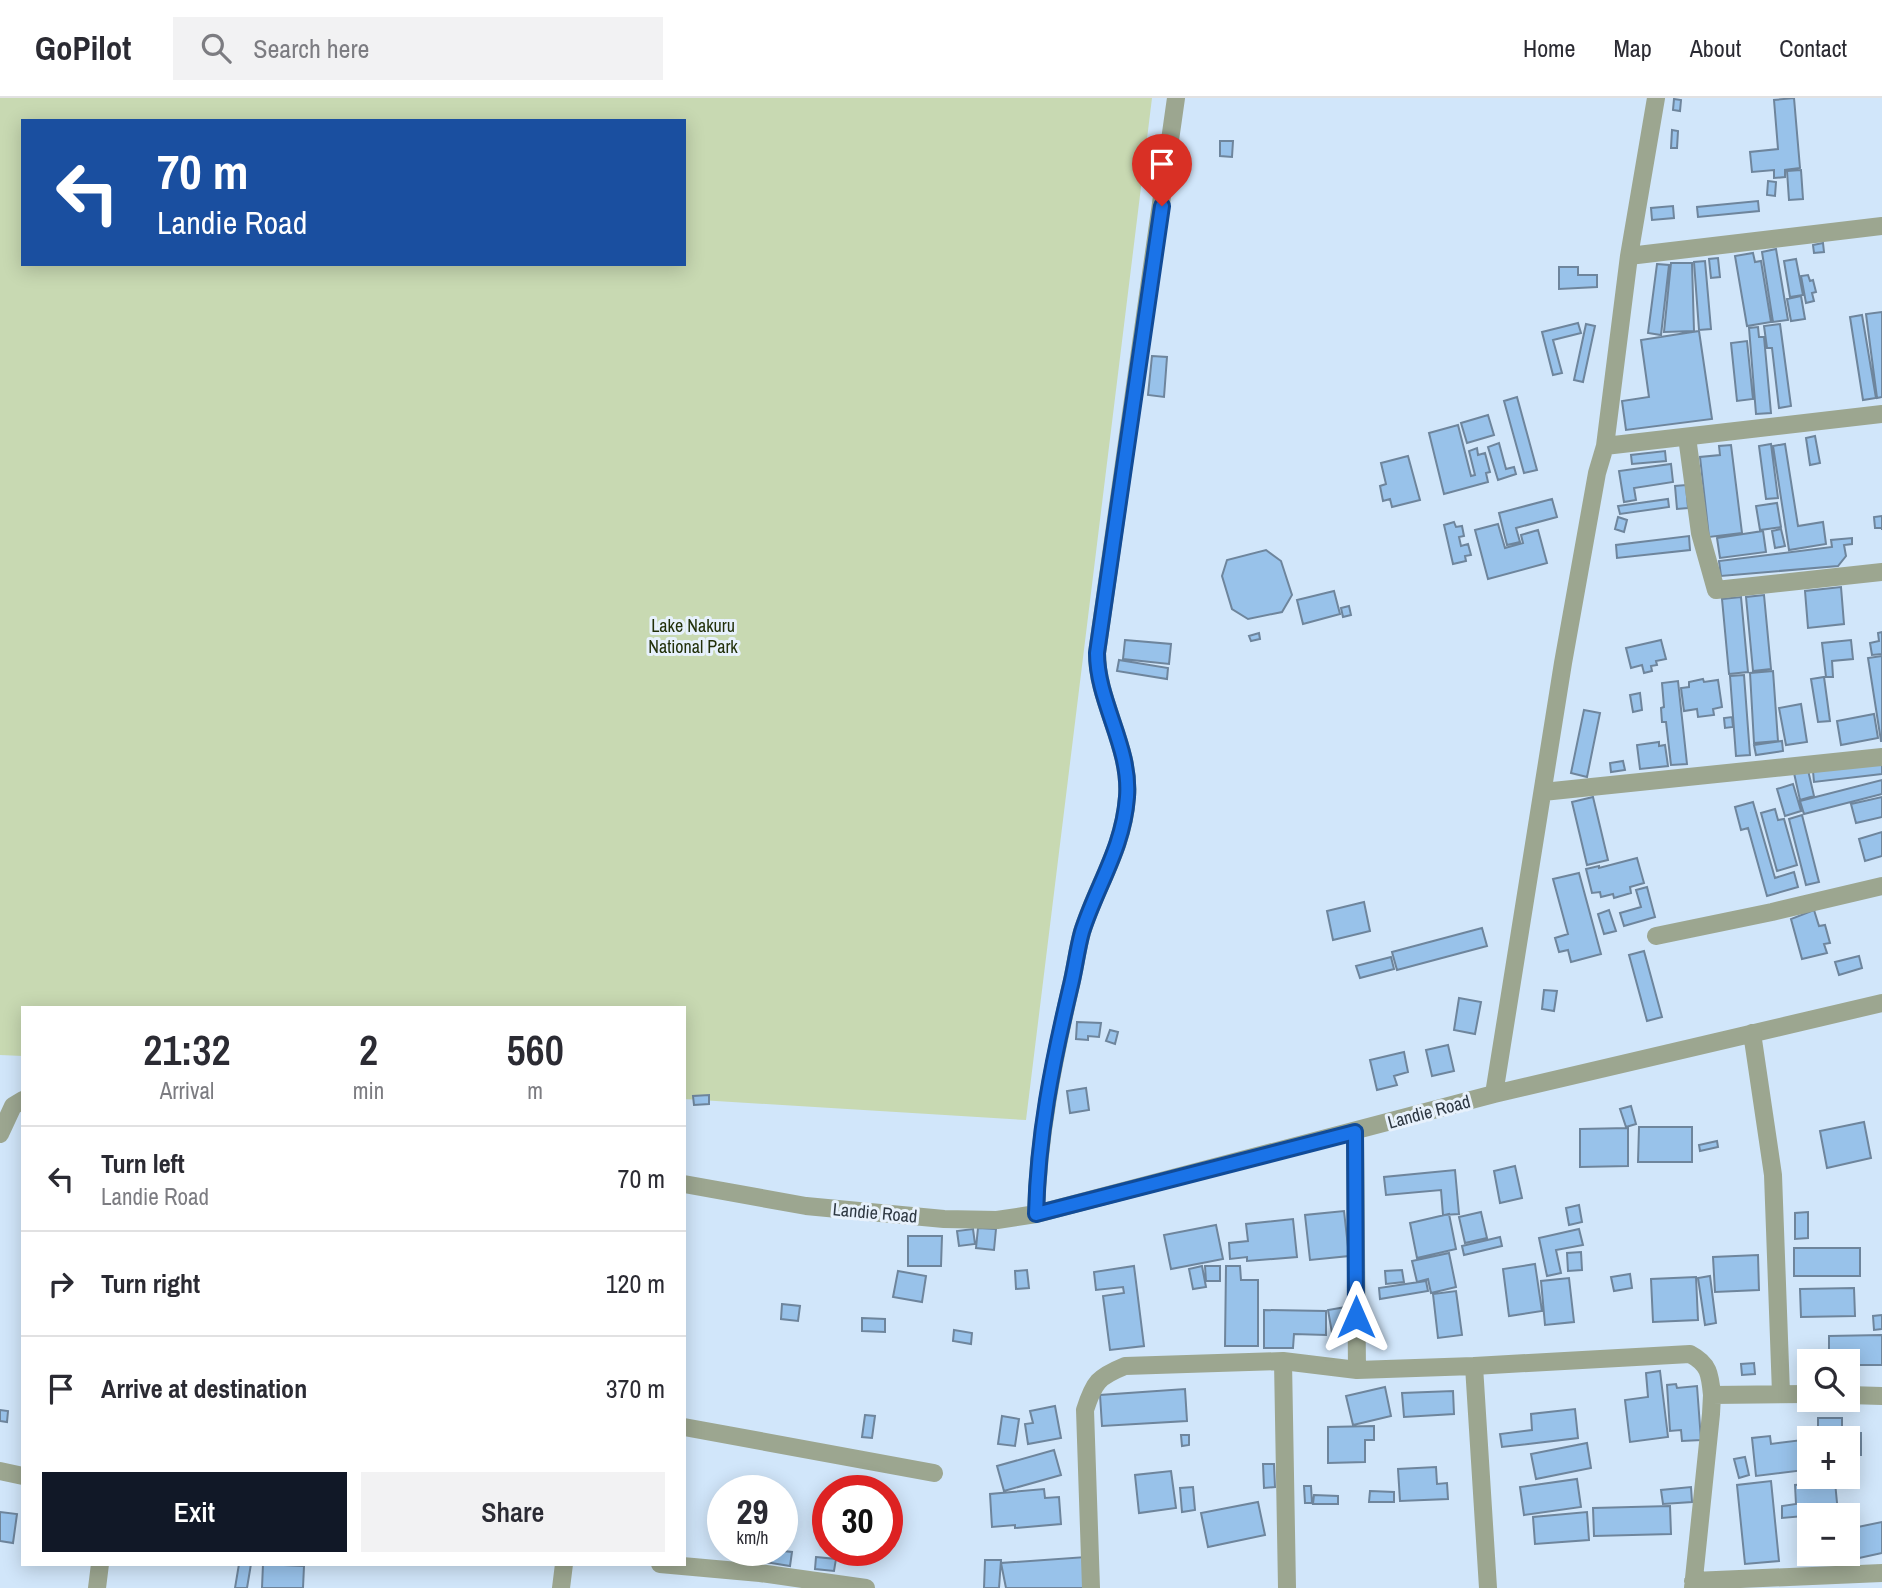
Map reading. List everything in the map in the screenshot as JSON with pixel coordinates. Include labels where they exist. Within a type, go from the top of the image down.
[{"type":"street","points":[[1036,1214],[1037,1166],[1055,1050],[1083,932],[1116,852],[1128,795],[1120,745],[1102,693],[1097,653],[1176,98]]},
{"type":"street","points":[[1494,1094],[1563,663],[1597,473],[1605,446],[1629,256],[1656,98]]},
{"type":"street","points":[[1629,256],[1882,226]]},
{"type":"street","points":[[1605,446],[1882,414]]},
{"type":"street","points":[[1687,437],[1700,533],[1716,590],[1882,572]]},
{"type":"street","points":[[1543,792],[1882,757]]},
{"type":"street","points":[[1656,936],[1882,886]]},
{"type":"street","name":"Landie Road","points":[[686,1184],[806,1206],[944,1219],[997,1220],[1036,1214],[1494,1094],[1882,1003]]},
{"type":"street","points":[[1752,1033],[1773,1175],[1781,1393]]},
{"type":"street","points":[[0,1134],[13,1106],[21,1101]]},
{"type":"street","points":[[1355,1132],[1357,1370]]},
{"type":"street","points":[[1091,1588],[1085,1410],[1092,1390],[1102,1376],[1125,1366],[1283,1360],[1357,1370],[1690,1354],[1703,1361],[1710,1376],[1712,1395],[1693,1585],[1882,1573]]},
{"type":"street","points":[[1283,1360],[1287,1588]]},
{"type":"street","points":[[1474,1366],[1489,1588]]},
{"type":"street","points":[[1712,1395],[1797,1394]]},
{"type":"street","points":[[1860,1395],[1882,1396]]},
{"type":"street","points":[[686,1427],[934,1473]]},
{"type":"street","points":[[0,1471],[21,1476]]},
{"type":"street","points":[[97,1588],[100,1566]]},
{"type":"street","points":[[561,1588],[564,1566]]},
{"type":"street","points":[[682,1566],[760,1573],[866,1588]]},
{"type":"green space","name":"Lake Nakuru National Park","points":[[0,98],[1152,98],[1026,1120],[686,1099],[686,1006],[21,1006],[21,1056],[0,1055]]},
{"type":"building","points":[[1794,98],[1800,168],[1785,170],[1785,177],[1774,178],[1774,170],[1752,172],[1750,152],[1778,149],[1774,100]]},
{"type":"building","points":[[1674,99],[1681,100],[1680,111],[1673,110]]},
{"type":"building","points":[[1672,130],[1678,131],[1677,148],[1671,148]]},
{"type":"building","points":[[1220,141],[1233,141],[1232,157],[1220,156]]},
{"type":"building","points":[[1801,170],[1803,199],[1789,200],[1787,171]]},
{"type":"building","points":[[1768,181],[1776,182],[1775,196],[1767,195]]},
{"type":"building","points":[[1758,201],[1759,211],[1698,217],[1697,207]]},
{"type":"building","points":[[1673,206],[1674,218],[1652,220],[1651,208]]},
{"type":"building","points":[[1823,243],[1824,252],[1814,253],[1813,245]]},
{"type":"building","points":[[1776,249],[1788,320],[1773,322],[1762,252]]},
{"type":"building","points":[[1753,253],[1755,262],[1761,261],[1771,322],[1747,326],[1735,256]]},
{"type":"building","points":[[1718,258],[1720,277],[1711,278],[1709,259]]},
{"type":"building","points":[[1796,259],[1803,295],[1790,297],[1784,261]]},
{"type":"building","points":[[1705,261],[1711,329],[1699,330],[1694,262]]},
{"type":"building","points":[[1671,263],[1692,263],[1694,331],[1664,332]]},
{"type":"building","points":[[1657,264],[1669,265],[1661,335],[1648,333]]},
{"type":"building","points":[[1559,267],[1578,267],[1578,275],[1597,275],[1597,287],[1559,289]]},
{"type":"building","points":[[1808,275],[1810,281],[1813,280],[1816,292],[1812,293],[1814,301],[1806,303],[1801,276]]},
{"type":"building","points":[[1801,296],[1805,319],[1791,321],[1787,299]]},
{"type":"building","points":[[1882,312],[1882,397],[1877,398],[1866,314]]},
{"type":"building","points":[[1862,315],[1876,398],[1863,400],[1850,317]]},
{"type":"building","points":[[1578,323],[1581,333],[1553,340],[1562,373],[1553,375],[1542,332]]},
{"type":"building","points":[[1586,324],[1595,326],[1583,382],[1574,380]]},
{"type":"building","points":[[1780,324],[1791,406],[1779,408],[1772,348],[1767,348],[1764,326]]},
{"type":"building","points":[[1758,327],[1759,337],[1764,337],[1771,413],[1756,414],[1749,328]]},
{"type":"building","points":[[1699,331],[1712,419],[1626,430],[1622,401],[1649,397],[1641,340]]},
{"type":"building","points":[[1747,341],[1753,399],[1737,401],[1731,343]]},
{"type":"building","points":[[1152,356],[1167,357],[1164,397],[1148,395]]},
{"type":"building","points":[[1517,397],[1537,470],[1524,473],[1504,401]]},
{"type":"building","points":[[1488,415],[1494,435],[1467,443],[1461,423]]},
{"type":"building","points":[[1458,425],[1471,476],[1475,475],[1469,451],[1477,448],[1478,455],[1485,453],[1490,472],[1486,473],[1488,482],[1444,494],[1429,433]]},
{"type":"building","points":[[1815,436],[1820,463],[1810,465],[1806,438]]},
{"type":"building","points":[[1499,443],[1506,469],[1514,467],[1516,474],[1498,480],[1488,447]]},
{"type":"building","points":[[1771,444],[1778,498],[1766,499],[1759,446]]},
{"type":"building","points":[[1785,444],[1798,526],[1823,522],[1826,544],[1789,550],[1773,446]]},
{"type":"building","points":[[1731,445],[1742,533],[1709,537],[1700,457],[1720,455],[1719,446]]},
{"type":"building","points":[[1665,451],[1666,461],[1632,464],[1631,455]]},
{"type":"building","points":[[1408,456],[1420,500],[1392,507],[1390,499],[1383,501],[1380,486],[1386,484],[1381,463]]},
{"type":"building","points":[[1671,464],[1673,482],[1634,488],[1636,500],[1624,502],[1619,471]]},
{"type":"building","points":[[1686,485],[1688,508],[1677,509],[1675,486]]},
{"type":"building","points":[[1552,499],[1557,517],[1516,528],[1520,542],[1507,545],[1499,513]]},
{"type":"building","points":[[1668,499],[1669,507],[1620,514],[1618,506]]},
{"type":"building","points":[[1777,503],[1781,527],[1760,530],[1756,506]]},
{"type":"building","points":[[1882,516],[1882,528],[1875,528],[1874,517]]},
{"type":"building","points":[[1618,517],[1627,520],[1624,532],[1615,529]]},
{"type":"building","points":[[1454,522],[1456,527],[1462,526],[1464,536],[1459,537],[1461,546],[1468,544],[1471,555],[1465,556],[1466,561],[1453,564],[1444,525]]},
{"type":"building","points":[[1498,524],[1505,548],[1523,543],[1521,535],[1538,530],[1547,563],[1488,579],[1475,530]]},
{"type":"building","points":[[1781,529],[1785,546],[1775,548],[1772,531]]},
{"type":"building","points":[[1763,531],[1766,552],[1720,558],[1717,538]]},
{"type":"building","points":[[1689,536],[1690,550],[1617,558],[1616,545]]},
{"type":"building","points":[[1852,538],[1852,544],[1844,545],[1846,556],[1838,566],[1721,576],[1719,561],[1832,547],[1831,540]]},
{"type":"building","points":[[1266,550],[1281,561],[1292,595],[1282,612],[1248,619],[1232,609],[1222,576],[1227,560]]},
{"type":"building","points":[[1841,587],[1844,624],[1808,628],[1805,591]]},
{"type":"building","points":[[1334,591],[1340,614],[1303,624],[1297,600]]},
{"type":"building","points":[[1764,595],[1771,669],[1753,671],[1746,597]]},
{"type":"building","points":[[1741,597],[1748,672],[1729,674],[1722,599]]},
{"type":"building","points":[[1349,606],[1351,615],[1343,617],[1341,608]]},
{"type":"building","points":[[1882,632],[1882,654],[1872,655],[1870,643],[1879,641],[1878,633]]},
{"type":"building","points":[[1259,633],[1260,639],[1251,641],[1249,636]]},
{"type":"building","points":[[1125,640],[1171,644],[1169,664],[1123,659]]},
{"type":"building","points":[[1661,640],[1666,659],[1656,661],[1657,665],[1651,666],[1652,671],[1644,673],[1642,665],[1631,668],[1626,648]]},
{"type":"building","points":[[1851,640],[1853,659],[1832,661],[1833,677],[1826,677],[1822,643]]},
{"type":"building","points":[[1882,656],[1882,741],[1881,741],[1868,658]]},
{"type":"building","points":[[1119,660],[1168,668],[1167,679],[1117,671]]},
{"type":"building","points":[[1773,671],[1778,741],[1754,743],[1750,673]]},
{"type":"building","points":[[1744,675],[1750,755],[1736,756],[1730,676]]},
{"type":"building","points":[[1824,677],[1830,721],[1818,722],[1811,679]]},
{"type":"building","points":[[1703,679],[1704,682],[1718,680],[1722,707],[1713,709],[1714,715],[1698,717],[1697,709],[1684,711],[1681,688],[1689,687],[1689,682]]},
{"type":"building","points":[[1678,681],[1687,764],[1671,765],[1666,722],[1662,722],[1662,683]]},
{"type":"building","points":[[1640,693],[1642,710],[1633,712],[1630,695]]},
{"type":"building","points":[[1801,704],[1807,742],[1786,745],[1779,708]]},
{"type":"building","points":[[1584,710],[1600,713],[1587,777],[1571,773]]},
{"type":"building","points":[[1874,714],[1878,738],[1841,745],[1837,721]]},
{"type":"building","points":[[1732,717],[1733,727],[1725,728],[1724,718]]},
{"type":"building","points":[[1782,741],[1783,751],[1756,755],[1754,745]]},
{"type":"building","points":[[1659,742],[1659,746],[1665,745],[1668,766],[1640,769],[1637,745]]},
{"type":"building","points":[[1623,761],[1625,770],[1611,772],[1610,763]]},
{"type":"building","points":[[1882,762],[1882,774],[1814,782],[1813,771]]},
{"type":"building","points":[[1808,770],[1814,796],[1800,800],[1794,773]]},
{"type":"building","points":[[1882,780],[1882,794],[1804,814],[1800,801]]},
{"type":"building","points":[[1793,784],[1801,811],[1785,816],[1777,789]]},
{"type":"building","points":[[1593,797],[1608,860],[1587,865],[1572,802]]},
{"type":"building","points":[[1882,797],[1882,817],[1856,823],[1851,804]]},
{"type":"building","points":[[1753,802],[1775,878],[1794,872],[1798,887],[1767,896],[1748,828],[1741,830],[1735,807]]},
{"type":"building","points":[[1775,809],[1778,820],[1784,819],[1797,865],[1777,871],[1761,813]]},
{"type":"building","points":[[1802,815],[1819,882],[1806,885],[1789,819]]},
{"type":"building","points":[[1882,832],[1882,856],[1865,861],[1859,839]]},
{"type":"building","points":[[1637,858],[1644,883],[1630,887],[1631,893],[1614,898],[1613,894],[1601,897],[1600,892],[1592,893],[1586,869]]},
{"type":"building","points":[[1579,873],[1601,954],[1571,962],[1568,950],[1559,952],[1555,938],[1568,934],[1553,879]]},
{"type":"building","points":[[1647,887],[1655,917],[1624,926],[1620,913],[1641,907],[1636,890]]},
{"type":"building","points":[[1364,902],[1370,931],[1333,940],[1327,911]]},
{"type":"building","points":[[1609,910],[1616,931],[1604,934],[1598,914]]},
{"type":"building","points":[[1814,910],[1819,926],[1825,925],[1830,943],[1824,944],[1827,953],[1802,959],[1791,919]]},
{"type":"building","points":[[1482,928],[1487,946],[1397,970],[1392,952]]},
{"type":"building","points":[[1644,951],[1662,1017],[1647,1021],[1629,955]]},
{"type":"building","points":[[1859,956],[1862,968],[1839,975],[1835,962]]},
{"type":"building","points":[[1391,957],[1394,969],[1360,978],[1356,966]]},
{"type":"building","points":[[1544,990],[1557,991],[1554,1011],[1542,1009]]},
{"type":"building","points":[[1459,998],[1481,1002],[1475,1034],[1454,1030]]},
{"type":"building","points":[[1077,1022],[1101,1023],[1099,1037],[1076,1039]]},
{"type":"building","points":[[1110,1030],[1118,1032],[1115,1044],[1106,1041]]},
{"type":"building","points":[[1448,1045],[1454,1071],[1432,1076],[1426,1050]]},
{"type":"building","points":[[1404,1052],[1408,1072],[1394,1076],[1397,1085],[1377,1090],[1370,1060]]},
{"type":"building","points":[[1086,1088],[1089,1110],[1070,1113],[1067,1091]]},
{"type":"building","points":[[709,1095],[709,1104],[694,1105],[693,1096]]},
{"type":"building","points":[[1631,1106],[1636,1124],[1626,1127],[1620,1109]]},
{"type":"building","points":[[1864,1122],[1871,1158],[1827,1168],[1820,1131]]},
{"type":"building","points":[[1639,1127],[1692,1127],[1692,1162],[1638,1162]]},
{"type":"building","points":[[1628,1128],[1628,1166],[1580,1167],[1580,1129]]},
{"type":"building","points":[[1717,1141],[1718,1147],[1700,1151],[1699,1145]]},
{"type":"building","points":[[1515,1166],[1522,1198],[1500,1203],[1494,1171]]},
{"type":"building","points":[[1455,1170],[1459,1214],[1443,1215],[1441,1190],[1386,1195],[1384,1177]]},
{"type":"building","points":[[1579,1205],[1582,1222],[1569,1225],[1566,1208]]},
{"type":"building","points":[[1344,1211],[1349,1256],[1310,1260],[1305,1215]]},
{"type":"building","points":[[1481,1212],[1487,1238],[1465,1243],[1459,1217]]},
{"type":"building","points":[[1808,1212],[1808,1238],[1795,1239],[1795,1213]]},
{"type":"building","points":[[1449,1214],[1456,1249],[1417,1258],[1410,1223]]},
{"type":"building","points":[[1293,1219],[1297,1257],[1247,1261],[1247,1257],[1230,1259],[1229,1243],[1248,1241],[1246,1224]]},
{"type":"building","points":[[1216,1225],[1223,1259],[1171,1269],[1164,1235]]},
{"type":"building","points":[[978,1228],[996,1229],[994,1250],[976,1248]]},
{"type":"building","points":[[973,1229],[975,1244],[959,1246],[957,1231]]},
{"type":"building","points":[[1579,1229],[1583,1245],[1556,1250],[1561,1273],[1547,1276],[1539,1238]]},
{"type":"building","points":[[908,1236],[942,1236],[941,1266],[908,1266]]},
{"type":"building","points":[[1500,1237],[1502,1246],[1464,1255],[1462,1246]]},
{"type":"building","points":[[1794,1248],[1860,1248],[1860,1276],[1794,1276]]},
{"type":"building","points":[[1581,1252],[1582,1270],[1568,1271],[1567,1253]]},
{"type":"building","points":[[1449,1253],[1456,1287],[1431,1293],[1428,1279],[1417,1282],[1412,1261]]},
{"type":"building","points":[[1758,1255],[1759,1290],[1715,1292],[1713,1257]]},
{"type":"building","points":[[1535,1264],[1542,1311],[1509,1316],[1503,1269]]},
{"type":"building","points":[[1134,1266],[1144,1346],[1110,1350],[1103,1296],[1124,1293],[1123,1287],[1096,1290],[1094,1272]]},
{"type":"building","points":[[1202,1266],[1206,1287],[1193,1289],[1189,1269]]},
{"type":"building","points":[[1205,1266],[1220,1266],[1220,1281],[1206,1281]]},
{"type":"building","points":[[1226,1266],[1240,1266],[1241,1280],[1258,1280],[1258,1346],[1225,1346]]},
{"type":"building","points":[[1027,1270],[1029,1288],[1016,1289],[1015,1271]]},
{"type":"building","points":[[1402,1270],[1404,1282],[1386,1284],[1385,1271]]},
{"type":"building","points":[[898,1271],[926,1276],[922,1302],[893,1297]]},
{"type":"building","points":[[1630,1274],[1632,1288],[1614,1291],[1611,1277]]},
{"type":"building","points":[[1710,1276],[1716,1323],[1705,1325],[1698,1278]]},
{"type":"building","points":[[1696,1277],[1698,1320],[1653,1322],[1651,1279]]},
{"type":"building","points":[[1569,1278],[1574,1322],[1545,1325],[1541,1281]]},
{"type":"building","points":[[1426,1281],[1428,1291],[1380,1299],[1379,1288]]},
{"type":"building","points":[[1854,1288],[1855,1316],[1801,1317],[1800,1289]]},
{"type":"building","points":[[1456,1291],[1462,1335],[1438,1338],[1433,1294]]},
{"type":"building","points":[[782,1304],[800,1306],[798,1321],[781,1319]]},
{"type":"building","points":[[1346,1307],[1350,1330],[1332,1333],[1328,1310]]},
{"type":"building","points":[[1264,1310],[1326,1311],[1326,1335],[1294,1334],[1293,1348],[1264,1348]]},
{"type":"building","points":[[1882,1315],[1882,1329],[1874,1330],[1873,1316]]},
{"type":"building","points":[[862,1318],[885,1319],[885,1332],[862,1331]]},
{"type":"building","points":[[954,1330],[972,1333],[971,1344],[953,1341]]},
{"type":"building","points":[[1882,1335],[1882,1365],[1860,1365],[1860,1349],[1829,1349],[1829,1336]]},
{"type":"building","points":[[1754,1363],[1755,1374],[1742,1375],[1741,1364]]},
{"type":"building","points":[[1660,1371],[1668,1437],[1630,1442],[1625,1400],[1648,1397],[1646,1373]]},
{"type":"building","points":[[1676,1384],[1677,1388],[1697,1386],[1701,1440],[1682,1441],[1681,1430],[1670,1431],[1667,1385]]},
{"type":"building","points":[[1385,1387],[1391,1416],[1353,1425],[1346,1396]]},
{"type":"building","points":[[1185,1389],[1187,1421],[1102,1426],[1100,1395]]},
{"type":"building","points":[[1453,1391],[1454,1414],[1404,1417],[1402,1393]]},
{"type":"building","points":[[1055,1406],[1061,1438],[1028,1444],[1025,1424],[1033,1423],[1030,1411]]},
{"type":"building","points":[[1575,1409],[1578,1438],[1502,1447],[1500,1434],[1532,1430],[1531,1414]]},
{"type":"building","points":[[0,1410],[8,1411],[7,1422],[0,1421]]},
{"type":"building","points":[[865,1415],[875,1416],[872,1438],[862,1437]]},
{"type":"building","points":[[1002,1416],[1019,1419],[1015,1446],[998,1444]]},
{"type":"building","points":[[1818,1418],[1842,1418],[1842,1426],[1818,1426]]},
{"type":"building","points":[[1374,1426],[1374,1440],[1365,1440],[1365,1462],[1328,1463],[1328,1427]]},
{"type":"building","points":[[1181,1435],[1189,1435],[1189,1445],[1182,1446]]},
{"type":"building","points":[[1770,1436],[1771,1444],[1797,1441],[1797,1471],[1756,1476],[1752,1438]]},
{"type":"building","points":[[1587,1443],[1591,1468],[1536,1479],[1531,1454]]},
{"type":"building","points":[[1054,1450],[1061,1475],[1004,1491],[997,1466]]},
{"type":"building","points":[[1745,1457],[1749,1475],[1739,1478],[1734,1459]]},
{"type":"building","points":[[1263,1464],[1274,1464],[1275,1487],[1264,1488]]},
{"type":"building","points":[[1436,1467],[1437,1484],[1447,1483],[1448,1499],[1400,1501],[1398,1469]]},
{"type":"building","points":[[1171,1471],[1176,1508],[1139,1513],[1135,1475]]},
{"type":"building","points":[[1577,1479],[1581,1507],[1524,1515],[1520,1487]]},
{"type":"building","points":[[1771,1481],[1779,1561],[1745,1564],[1737,1485]]},
{"type":"building","points":[[1795,1485],[1797,1489],[1836,1489],[1837,1503],[1797,1503],[1797,1517],[1782,1518],[1782,1506],[1796,1504]]},
{"type":"building","points":[[1304,1486],[1311,1486],[1312,1503],[1305,1503]]},
{"type":"building","points":[[1193,1487],[1195,1510],[1182,1512],[1180,1488]]},
{"type":"building","points":[[1691,1487],[1692,1502],[1663,1504],[1661,1490]]},
{"type":"building","points":[[1044,1489],[1045,1498],[1059,1497],[1061,1524],[992,1527],[990,1494]]},
{"type":"building","points":[[1370,1491],[1394,1492],[1394,1502],[1369,1502]]},
{"type":"building","points":[[1314,1495],[1338,1496],[1338,1504],[1313,1504]]},
{"type":"building","points":[[1258,1502],[1265,1535],[1208,1547],[1201,1513]]},
{"type":"building","points":[[1670,1506],[1671,1534],[1594,1536],[1593,1508]]},
{"type":"building","points":[[0,1512],[17,1514],[13,1543],[0,1541]]},
{"type":"building","points":[[1587,1512],[1589,1540],[1535,1544],[1533,1517]]},
{"type":"building","points":[[1882,1522],[1882,1553],[1860,1558],[1860,1527]]},
{"type":"building","points":[[1086,1557],[1088,1588],[1006,1588],[1001,1563]]},
{"type":"building","points":[[985,1560],[1001,1560],[999,1588],[984,1588]]},
{"type":"building","points":[[239,1566],[251,1566],[247,1588],[235,1588]]},
{"type":"building","points":[[263,1566],[304,1566],[303,1588],[262,1588]]},
{"type":"building","points":[[815,1566],[835,1566],[834,1571],[815,1569]]},
{"type":"route","points":[[1162,206],[1097,653],[1102,693],[1120,745],[1128,795],[1116,852],[1083,932],[1055,1050],[1037,1166],[1036,1214],[1355,1132],[1356,1317]]}]
